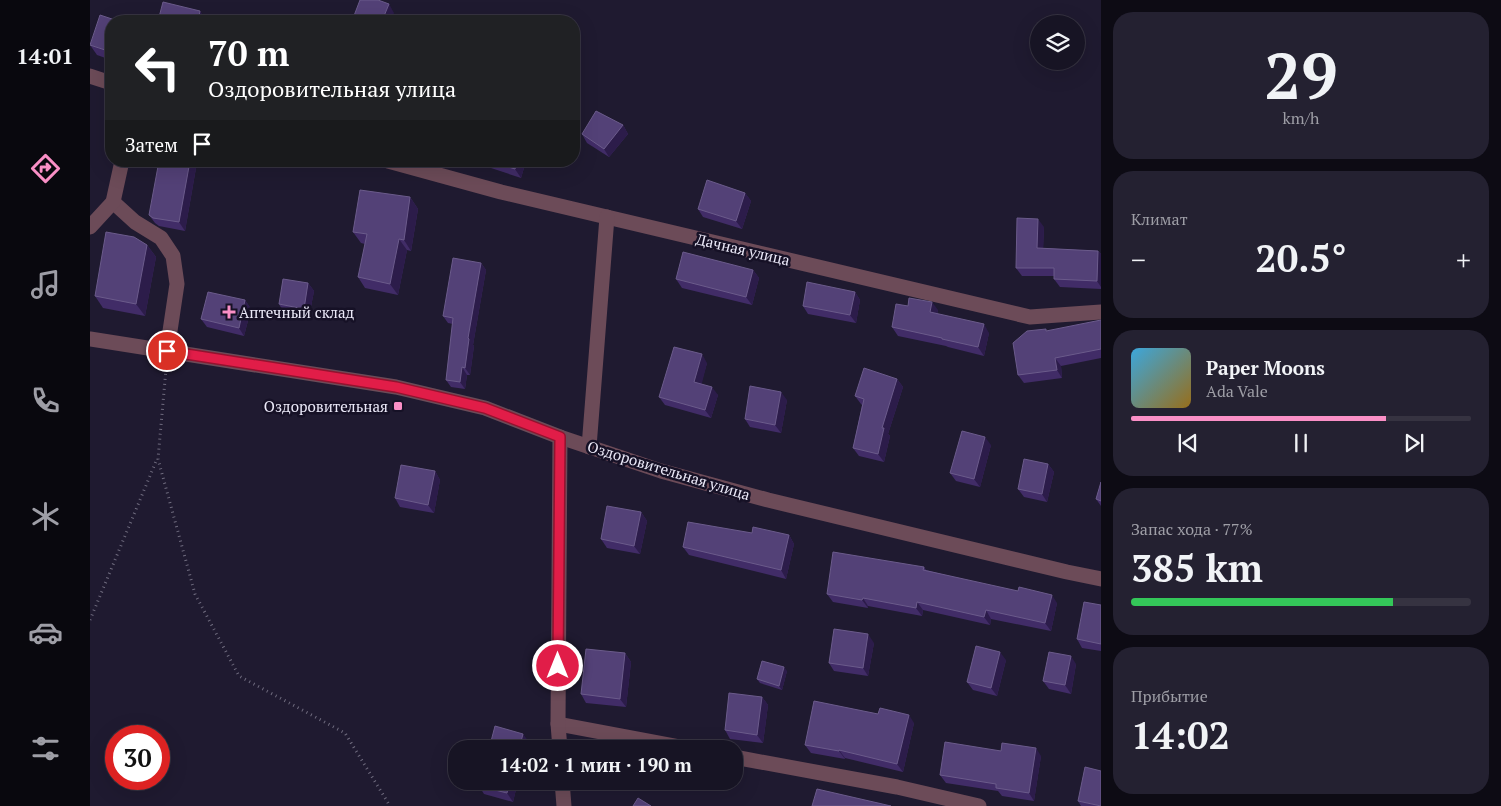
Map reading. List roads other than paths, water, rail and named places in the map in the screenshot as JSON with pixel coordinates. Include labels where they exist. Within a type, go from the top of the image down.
[{"type":"street","points":[[90,76],[105,82]]},
{"type":"street","points":[[90,227],[113,202],[121,167]]},
{"type":"street","name":"Дачная улица","points":[[410,167],[501,192],[1030,317],[1101,312]]},
{"type":"street","points":[[113,202],[135,222],[161,238],[173,256],[177,284],[167,351]]},
{"type":"street","points":[[589,446],[607,217]]},
{"type":"street","name":"Оздоровительная улица","points":[[90,338],[396,387],[485,408],[560,437],[661,471],[768,500],[1101,579]]},
{"type":"street","points":[[559,740],[560,437]]},
{"type":"street","points":[[558,724],[643,740]]},
{"type":"street","points":[[743,759],[897,787],[979,806]]},
{"type":"street","points":[[563,790],[564,806]]},
{"type":"place","name":"Аптечный склад","points":[[229,312]]},
{"type":"place","name":"Оздоровительная","points":[[398,406]]}]
